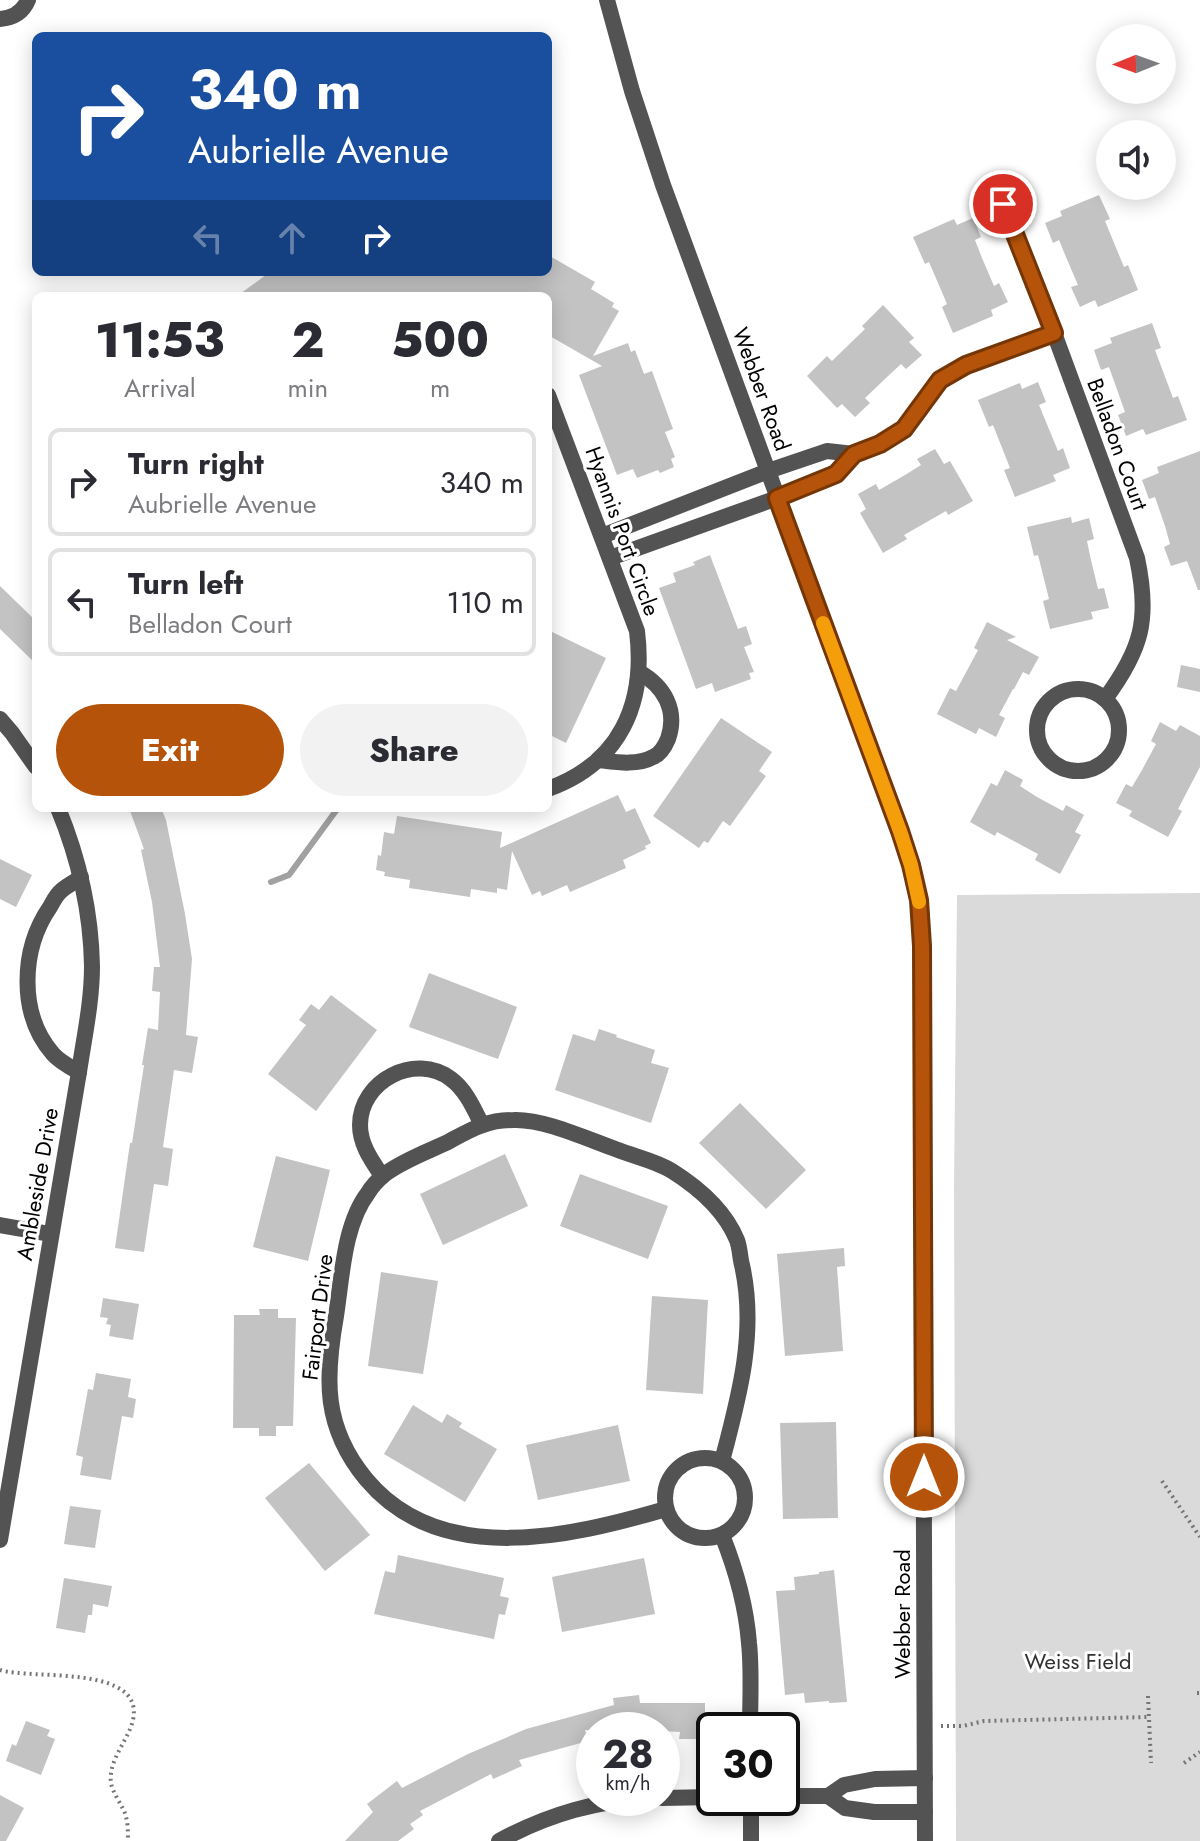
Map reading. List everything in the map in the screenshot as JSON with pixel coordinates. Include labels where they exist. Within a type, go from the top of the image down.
[{"type":"street","points":[[0,19],[19,13],[28,0]]},
{"type":"street","name":"Webber Road","points":[[607,0],[632,91],[663,185],[900,831],[919,900],[922,962],[925,1841]]},
{"type":"street","name":"Belladon Court","points":[[1003,204],[1137,558],[1143,586],[1143,616],[1137,645],[1126,671],[1105,699]]},
{"type":"street","points":[[610,558],[836,474],[854,454],[880,444],[904,429],[940,380],[966,365],[1054,333]]},
{"type":"street","name":"Hyannis Port Circle","points":[[552,405],[637,631],[639,652],[635,698],[624,725],[608,750],[578,776],[552,787]]},
{"type":"street","points":[[602,536],[827,451],[854,454]]},
{"type":"street","points":[[598,760],[637,762],[653,758],[665,747],[672,720],[670,706],[657,684],[639,672]]},
{"type":"street","points":[[1075,689],[1091,691],[1105,699],[1115,712],[1119,728],[1116,744],[1108,758],[1095,767],[1080,771],[1064,769],[1050,761],[1041,748],[1037,732],[1039,716],[1047,703],[1060,693],[1075,689]]},
{"type":"street","points":[[0,719],[32,761]]},
{"type":"street","name":"Ambleside Drive","points":[[0,1540],[79,1072],[92,968],[89,921],[81,877],[60,812]]},
{"type":"street","points":[[79,1072],[55,1057],[44,1041],[33,1017],[28,991],[34,937],[60,892],[81,877]]},
{"type":"street","points":[[382,1176],[367,1153],[360,1123],[365,1104],[375,1087],[387,1077],[401,1071],[419,1069],[451,1079],[469,1099],[482,1125]]},
{"type":"street","name":"Fairport Drive","points":[[666,1509],[596,1528],[547,1536],[472,1536],[418,1521],[391,1504],[373,1487],[356,1467],[340,1439],[331,1409],[328,1379],[349,1235],[355,1214],[382,1176],[482,1125],[514,1120],[544,1124],[645,1160],[668,1169],[697,1188],[718,1210],[737,1241],[745,1279],[747,1357],[722,1461]]},
{"type":"street","points":[[0,1225],[50,1234]]},
{"type":"street","points":[[709,1457],[722,1461],[732,1467],[744,1487],[744,1510],[739,1520],[722,1535],[699,1538],[688,1535],[678,1529],[666,1509],[667,1483],[684,1463],[696,1458],[709,1457]]},
{"type":"street","points":[[722,1535],[733,1562],[746,1619],[750,1712]]},
{"type":"street","points":[[800,1796],[828,1796],[844,1785],[875,1779],[925,1778]]},
{"type":"street","points":[[828,1796],[845,1808],[874,1812],[925,1812]]},
{"type":"street","points":[[499,1841],[576,1808]]},
{"type":"street","points":[[751,1816],[751,1841]]},
{"type":"path","points":[[1162,1481],[1200,1537]]},
{"type":"path","points":[[0,1670],[16,1674],[101,1680],[128,1693],[134,1706],[133,1720],[113,1766],[111,1782],[124,1812],[128,1841]]},
{"type":"path","points":[[1148,1696],[1151,1763]]},
{"type":"path","points":[[934,1726],[963,1726],[984,1721],[1149,1717]]},
{"type":"path","points":[[1184,1763],[1200,1752]]},
{"type":"green space","name":"Weiss Field","points":[[1200,893],[1200,1841],[956,1841],[954,1186],[957,895]]},
{"type":"building","points":[[1096,196],[1096,200],[1101,200],[1110,219],[1105,221],[1124,267],[1128,265],[1138,290],[1098,307],[1095,300],[1080,307],[1071,287],[1078,285],[1059,240],[1053,243],[1045,223],[1062,216],[1060,211]]},
{"type":"building","points":[[973,218],[981,237],[975,240],[982,258],[994,286],[999,283],[1008,302],[991,310],[993,316],[953,333],[942,307],[947,304],[929,262],[925,264],[913,237],[954,219],[957,225]]},
{"type":"building","points":[[552,257],[595,282],[591,289],[614,303],[612,307],[619,311],[593,356],[628,343],[631,352],[635,350],[644,374],[652,371],[673,429],[665,432],[675,457],[671,459],[674,467],[637,478],[633,469],[617,475],[579,375],[602,366],[552,337],[552,292],[242,292],[264,276],[552,276]]},
{"type":"building","points":[[883,305],[914,338],[909,342],[922,355],[906,369],[901,364],[865,398],[870,403],[855,417],[842,404],[837,408],[807,376],[827,356],[832,361],[865,329],[862,326]]},
{"type":"building","points":[[1152,323],[1161,348],[1155,350],[1173,398],[1178,396],[1187,420],[1146,435],[1143,429],[1126,436],[1118,415],[1125,412],[1109,367],[1101,370],[1094,350],[1112,343],[1110,338]]},
{"type":"building","points":[[1038,382],[1046,402],[1039,405],[1058,451],[1063,448],[1070,468],[1053,475],[1056,481],[1015,497],[1004,470],[1010,468],[993,425],[989,427],[978,400],[1020,383],[1022,389]]},
{"type":"building","points":[[935,449],[944,464],[950,461],[973,501],[948,515],[946,511],[904,535],[907,539],[883,553],[860,513],[866,509],[858,494],[876,484],[879,490],[905,475],[921,465],[917,459]]},
{"type":"building","points":[[1200,451],[1198,590],[1187,561],[1171,566],[1164,547],[1170,544],[1165,526],[1155,497],[1149,499],[1142,480],[1159,473],[1157,467]]},
{"type":"building","points":[[1071,517],[1072,523],[1089,518],[1094,539],[1087,541],[1091,560],[1098,589],[1104,588],[1109,608],[1091,612],[1093,619],[1050,629],[1043,601],[1049,599],[1027,527]]},
{"type":"building","points":[[710,555],[738,629],[746,626],[752,644],[744,647],[754,672],[749,673],[751,679],[715,692],[712,683],[696,689],[659,588],[676,582],[673,573],[695,565],[693,562]]},
{"type":"building","points":[[0,586],[32,617],[32,660],[0,629]]},
{"type":"building","points":[[987,622],[1016,637],[1007,640],[1039,657],[1029,675],[1023,672],[999,715],[1005,718],[996,737],[979,728],[976,734],[937,714],[950,688],[956,691],[978,650],[974,648]]},
{"type":"building","points":[[552,632],[606,658],[566,743],[552,736]]},
{"type":"building","points":[[1181,665],[1200,669],[1200,692],[1177,687]]},
{"type":"building","points":[[721,718],[772,752],[759,771],[766,776],[730,826],[723,821],[708,843],[704,841],[699,848],[653,816]]},
{"type":"building","points":[[1160,722],[1176,731],[1180,725],[1200,736],[1200,767],[1178,809],[1182,811],[1168,837],[1129,816],[1132,811],[1116,803],[1126,784],[1132,787],[1142,770],[1156,744],[1151,741]]},
{"type":"building","points":[[1005,770],[1023,780],[1020,786],[1037,797],[1063,811],[1066,805],[1084,815],[1075,832],[1081,835],[1060,874],[1035,860],[1038,854],[997,832],[995,836],[970,822],[991,783],[997,786]]},
{"type":"building","points":[[618,795],[626,812],[635,808],[651,843],[645,846],[646,849],[623,860],[626,868],[570,892],[567,885],[542,896],[540,891],[532,895],[512,851],[507,890],[497,888],[497,893],[471,889],[470,897],[409,888],[410,880],[384,876],[385,872],[376,870],[384,832],[394,834],[397,816],[502,832],[500,848]]},
{"type":"building","points":[[130,812],[163,812],[192,959],[186,1035],[198,1037],[192,1073],[174,1070],[163,1147],[173,1149],[168,1186],[154,1184],[144,1252],[115,1248],[148,1028],[158,1030],[160,992],[152,991],[154,967],[160,967],[152,902],[141,850],[144,849]]},
{"type":"building","points":[[0,859],[32,875],[16,907],[0,899]]},
{"type":"building","points":[[429,973],[517,1007],[498,1059],[409,1027]]},
{"type":"building","points":[[331,995],[377,1030],[316,1111],[268,1074],[306,1025],[299,1020],[311,1004],[319,1010]]},
{"type":"building","points":[[599,1029],[655,1050],[651,1063],[669,1068],[651,1123],[555,1090],[573,1034],[595,1041]]},
{"type":"building","points":[[740,1103],[806,1170],[766,1209],[699,1143]]},
{"type":"building","points":[[505,1154],[528,1206],[443,1245],[420,1194]]},
{"type":"building","points":[[276,1156],[330,1170],[308,1261],[253,1247]]},
{"type":"building","points":[[580,1174],[668,1206],[648,1259],[560,1226]]},
{"type":"building","points":[[844,1248],[845,1266],[837,1267],[843,1351],[785,1356],[777,1254]]},
{"type":"building","points":[[381,1272],[438,1281],[423,1374],[368,1366]]},
{"type":"building","points":[[652,1296],[708,1300],[703,1394],[646,1390]]},
{"type":"building","points":[[103,1298],[139,1304],[133,1340],[109,1336],[111,1325],[106,1324],[108,1318],[100,1317]]},
{"type":"building","points":[[259,1309],[278,1309],[278,1318],[296,1318],[293,1426],[276,1426],[276,1436],[259,1436],[259,1428],[233,1428],[234,1315],[260,1315]]},
{"type":"building","points":[[96,1373],[131,1379],[128,1397],[136,1399],[133,1418],[122,1416],[111,1480],[80,1475],[83,1457],[76,1455],[88,1389],[93,1390]]},
{"type":"building","points":[[413,1405],[442,1423],[447,1414],[462,1423],[459,1427],[497,1449],[465,1502],[384,1454]]},
{"type":"building","points":[[836,1422],[838,1518],[783,1519],[780,1423]]},
{"type":"building","points":[[618,1425],[630,1481],[538,1500],[526,1445]]},
{"type":"building","points":[[309,1463],[370,1535],[325,1571],[265,1498]]},
{"type":"building","points":[[70,1506],[101,1510],[95,1548],[64,1544]]},
{"type":"building","points":[[398,1555],[504,1578],[500,1596],[509,1598],[505,1615],[499,1614],[494,1639],[374,1614],[385,1571],[395,1573]]},
{"type":"building","points":[[644,1558],[655,1614],[562,1632],[552,1577]]},
{"type":"building","points":[[834,1570],[847,1702],[805,1703],[804,1693],[785,1695],[776,1591],[795,1590],[794,1577]]},
{"type":"building","points":[[64,1578],[112,1586],[108,1607],[93,1604],[85,1633],[56,1628]]},
{"type":"building","points":[[639,1695],[640,1703],[705,1703],[705,1712],[696,1712],[696,1739],[680,1739],[680,1712],[588,1712],[614,1705],[613,1698]]},
{"type":"building","points":[[576,1715],[576,1744],[519,1760],[522,1766],[493,1779],[491,1774],[420,1811],[423,1815],[410,1824],[414,1829],[398,1841],[345,1841],[373,1812],[367,1804],[397,1781],[402,1788],[526,1729]]},
{"type":"building","points":[[26,1721],[50,1730],[47,1736],[55,1739],[41,1775],[6,1761]]},
{"type":"building","points":[[0,1795],[24,1808],[6,1841],[0,1841]]},
{"type":"waterway","points":[[271,882],[289,875],[335,812]]},
{"type":"slow traffic","points":[[823,623],[900,831],[919,902]]},
{"type":"route","points":[[924,1477],[922,946],[919,900],[900,831],[777,498],[836,474],[854,454],[880,444],[904,429],[940,380],[966,365],[1054,333],[1003,204]]}]
